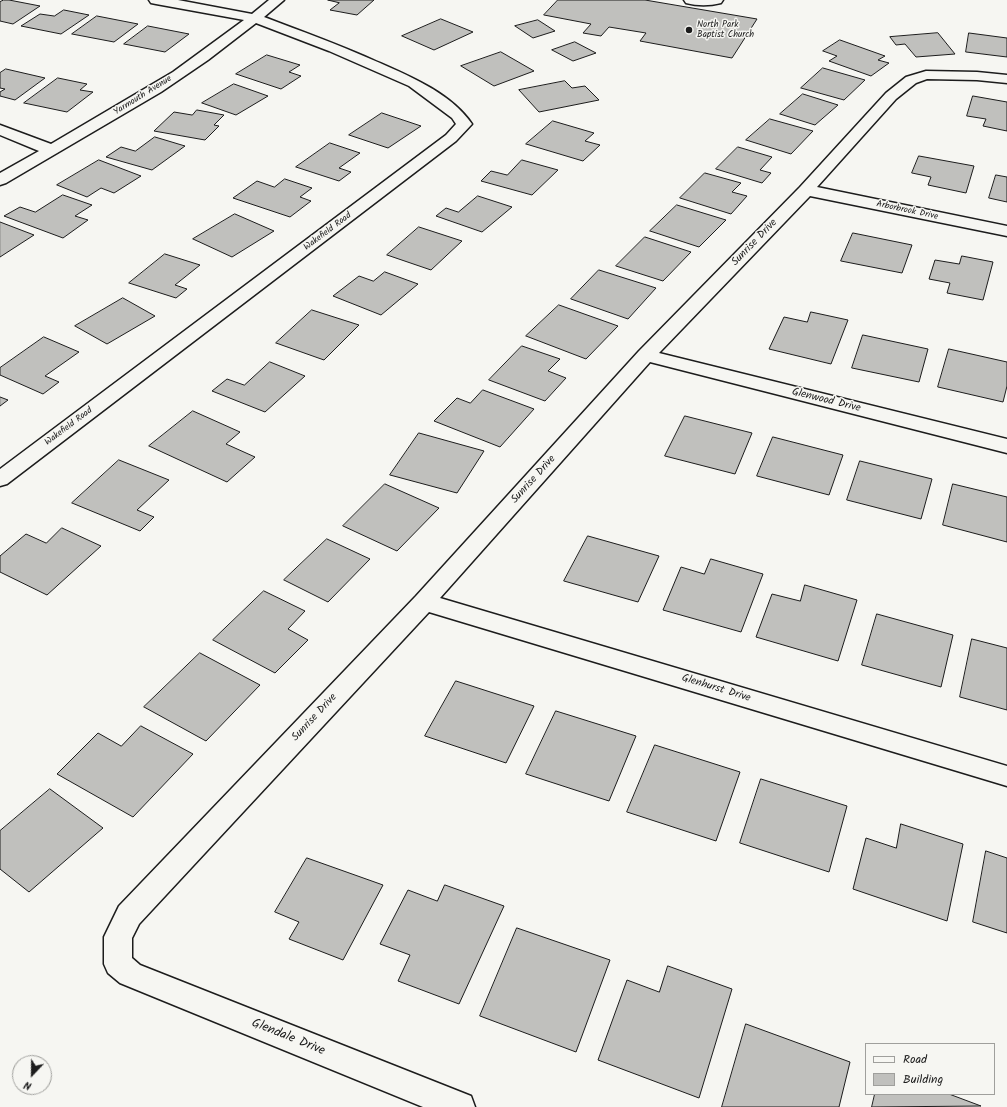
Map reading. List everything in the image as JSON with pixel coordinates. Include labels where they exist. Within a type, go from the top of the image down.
[{"type":"street","points":[[156,0],[254,18]]},
{"type":"street","name":"Yarmouth Avenue","points":[[0,180],[128,106],[178,75],[223,44],[277,0]]},
{"type":"street","name":"Wakefield Road","points":[[0,479],[373,198],[451,138],[464,124],[458,115],[414,83],[334,48],[254,18]]},
{"type":"street","name":"Sunrise Drive","points":[[118,964],[118,938],[129,915],[424,602],[646,355],[806,190],[891,96],[911,80],[926,75],[977,76],[1007,79]]},
{"type":"street","points":[[0,130],[51,150]]},
{"type":"street","name":"Arborbrook Drive","points":[[806,190],[1007,231]]},
{"type":"street","name":"Glenwood Drive","points":[[646,355],[1007,446]]},
{"type":"street","name":"Glenhurst Drive","points":[[424,602],[1007,776]]},
{"type":"street","name":"Glendale Drive","points":[[118,964],[130,974],[460,1107]]},
{"type":"lane","points":[[690,0],[708,2],[717,0]]},
{"type":"building","points":[[4,0],[40,6],[13,24],[0,21],[0,2]]},
{"type":"building","points":[[328,0],[374,0],[357,15],[330,10],[339,3]]},
{"type":"building","name":"North Park Baptist Church","points":[[558,0],[645,0],[757,19],[732,58],[640,41],[646,33],[609,27],[601,36],[583,33],[591,24],[544,15]]},
{"type":"building","points":[[64,10],[89,15],[61,34],[21,26],[40,14],[54,16]]},
{"type":"building","points":[[97,16],[138,24],[114,42],[72,34]]},
{"type":"building","points":[[441,19],[473,32],[434,50],[402,36]]},
{"type":"building","points":[[538,20],[555,31],[533,38],[515,26]]},
{"type":"building","points":[[148,26],[189,34],[165,52],[124,44]]},
{"type":"building","points":[[938,33],[955,54],[916,57],[905,44],[896,45],[890,37]]},
{"type":"building","points":[[969,33],[1007,38],[1007,57],[966,52]]},
{"type":"building","points":[[840,40],[885,56],[878,60],[889,63],[871,76],[829,61],[837,56],[823,51]]},
{"type":"building","points":[[575,42],[596,53],[573,61],[552,50]]},
{"type":"building","points":[[501,52],[534,71],[494,86],[461,66]]},
{"type":"building","points":[[267,55],[300,65],[289,72],[301,76],[281,89],[236,74]]},
{"type":"building","points":[[823,68],[865,80],[844,100],[801,88]]},
{"type":"building","points":[[6,69],[45,78],[15,100],[0,96],[0,92],[5,89],[0,88],[0,73]]},
{"type":"building","points":[[58,78],[87,84],[80,90],[93,92],[67,112],[24,103]]},
{"type":"building","points":[[565,81],[572,88],[585,86],[599,100],[539,112],[519,90]]},
{"type":"building","points":[[234,84],[268,96],[236,115],[202,103]]},
{"type":"building","points":[[803,94],[838,105],[815,125],[780,114]]},
{"type":"building","points":[[973,96],[1007,102],[1007,131],[983,126],[986,119],[967,116]]},
{"type":"building","points":[[197,110],[224,115],[214,125],[219,126],[205,140],[154,131],[174,112],[192,115]]},
{"type":"building","points":[[382,113],[421,126],[388,148],[349,135]]},
{"type":"building","points":[[770,119],[813,131],[791,154],[746,140]]},
{"type":"building","points":[[553,121],[594,133],[585,141],[600,145],[583,161],[526,144]]},
{"type":"building","points":[[155,137],[185,146],[152,170],[106,157],[121,147],[135,151]]},
{"type":"building","points":[[330,143],[360,153],[339,168],[351,172],[339,181],[296,167]]},
{"type":"building","points":[[738,147],[772,157],[760,170],[771,173],[762,183],[716,169]]},
{"type":"building","points":[[919,156],[974,166],[966,193],[928,185],[931,177],[912,173]]},
{"type":"building","points":[[99,160],[141,176],[114,193],[101,188],[87,197],[57,185]]},
{"type":"building","points":[[522,160],[558,170],[532,195],[481,181],[491,171],[507,175]]},
{"type":"building","points":[[705,173],[741,183],[732,192],[747,196],[731,214],[680,198]]},
{"type":"building","points":[[996,175],[1007,177],[1007,202],[989,198]]},
{"type":"building","points":[[285,179],[312,188],[300,197],[311,201],[290,217],[233,198],[257,181],[274,187]]},
{"type":"building","points":[[63,195],[92,205],[75,216],[88,220],[63,238],[4,216],[20,207],[35,212]]},
{"type":"building","points":[[478,196],[512,207],[482,232],[436,216],[446,208],[458,212]]},
{"type":"building","points":[[677,205],[726,220],[699,247],[650,231]]},
{"type":"building","points":[[235,214],[274,231],[232,257],[193,239]]},
{"type":"building","points":[[0,222],[34,235],[0,257]]},
{"type":"building","points":[[419,227],[462,241],[431,270],[387,255]]},
{"type":"building","points":[[853,233],[912,245],[902,273],[841,261]]},
{"type":"building","points":[[645,237],[691,252],[663,281],[616,266]]},
{"type":"building","points":[[165,254],[200,265],[175,285],[187,289],[176,298],[129,283]]},
{"type":"building","points":[[962,256],[993,262],[983,300],[947,293],[950,283],[929,279],[935,260],[959,264]]},
{"type":"building","points":[[599,270],[656,288],[628,319],[571,299]]},
{"type":"building","points":[[385,272],[418,284],[381,315],[333,296],[359,276],[373,281]]},
{"type":"building","points":[[123,298],[155,316],[107,344],[75,326]]},
{"type":"building","points":[[559,305],[618,326],[586,359],[526,336]]},
{"type":"building","points":[[312,310],[359,325],[324,360],[276,343]]},
{"type":"building","points":[[811,312],[848,320],[831,364],[769,349],[784,317],[807,322]]},
{"type":"building","points":[[863,335],[928,349],[919,382],[852,368]]},
{"type":"building","points":[[44,337],[79,352],[45,376],[59,382],[43,394],[0,375],[0,368]]},
{"type":"building","points":[[522,346],[560,359],[548,371],[566,378],[545,401],[489,380]]},
{"type":"building","points":[[949,349],[1007,362],[1007,386],[1003,402],[938,387]]},
{"type":"building","points":[[270,362],[305,376],[265,412],[212,391],[227,379],[244,385]]},
{"type":"building","points":[[483,390],[534,409],[500,447],[434,421],[457,398],[470,403]]},
{"type":"building","points":[[0,397],[8,400],[0,406]]},
{"type":"building","points":[[193,411],[240,432],[226,444],[255,457],[227,482],[149,446]]},
{"type":"building","points":[[685,416],[752,433],[735,474],[665,456]]},
{"type":"building","points":[[419,433],[484,451],[457,493],[390,475]]},
{"type":"building","points":[[773,437],[843,455],[829,495],[757,476]]},
{"type":"building","points":[[119,460],[169,480],[137,510],[154,517],[140,531],[72,503]]},
{"type":"building","points":[[860,461],[932,479],[921,519],[847,500]]},
{"type":"building","points":[[385,484],[439,508],[397,551],[343,526]]},
{"type":"building","points":[[953,484],[1007,497],[1007,542],[943,525]]},
{"type":"building","points":[[62,528],[101,546],[47,595],[0,572],[0,556],[26,534],[46,543]]},
{"type":"building","points":[[588,536],[659,556],[638,602],[564,581]]},
{"type":"building","points":[[327,539],[370,559],[328,602],[284,580]]},
{"type":"building","points":[[711,559],[763,574],[741,632],[663,610],[681,567],[704,574]]},
{"type":"building","points":[[805,585],[857,600],[838,661],[756,637],[772,594],[800,601]]},
{"type":"building","points":[[264,591],[305,611],[288,629],[308,640],[275,673],[213,640]]},
{"type":"building","points":[[877,614],[953,635],[941,687],[862,665]]},
{"type":"building","points":[[972,639],[1007,648],[1007,710],[960,697]]},
{"type":"building","points":[[200,653],[260,685],[206,741],[144,707]]},
{"type":"building","points":[[456,681],[534,706],[506,763],[425,736]]},
{"type":"building","points":[[556,711],[636,736],[609,801],[526,774]]},
{"type":"building","points":[[141,726],[193,754],[133,817],[57,774],[98,733],[121,746]]},
{"type":"building","points":[[655,745],[740,772],[716,841],[627,812]]},
{"type":"building","points":[[761,779],[847,806],[829,872],[740,843]]},
{"type":"building","points":[[50,789],[103,828],[29,892],[0,869],[0,831]]},
{"type":"building","points":[[901,824],[963,844],[947,921],[853,889],[866,838],[896,848]]},
{"type":"building","points":[[986,851],[1007,858],[1007,933],[973,922]]},
{"type":"building","points":[[307,858],[383,885],[343,960],[289,939],[299,922],[275,912]]},
{"type":"building","points":[[445,885],[504,906],[459,1004],[398,981],[410,955],[380,944],[408,890],[437,901]]},
{"type":"building","points":[[517,928],[610,960],[576,1052],[480,1016]]},
{"type":"building","points":[[668,966],[732,989],[699,1098],[598,1060],[627,980],[659,992]]},
{"type":"building","points":[[746,1024],[850,1062],[839,1107],[722,1107]]},
{"type":"building","points":[[875,1095],[952,1095],[981,1106],[872,1107]]},
{"type":"place","name":"North Park Baptist Church","points":[[689,30]]}]
